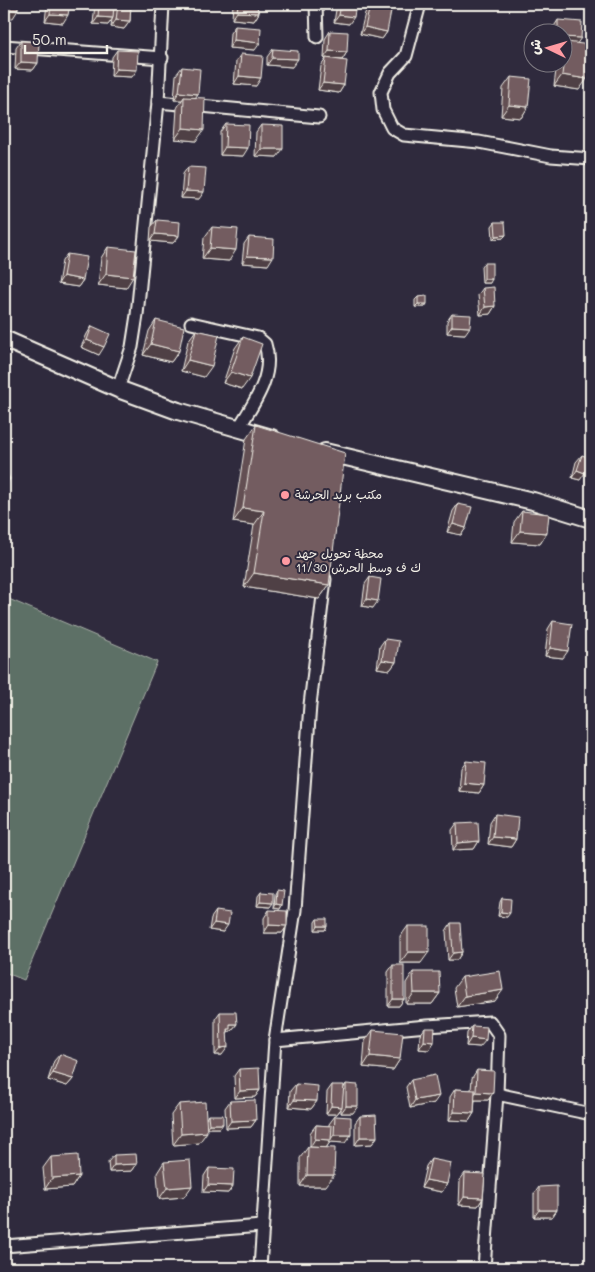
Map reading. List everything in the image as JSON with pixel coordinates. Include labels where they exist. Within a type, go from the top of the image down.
[{"type":"street","points":[[118,389],[132,347],[137,315],[162,58],[163,4]]},
{"type":"street","points":[[316,4],[317,37]]},
{"type":"street","points":[[420,4],[406,56],[390,73],[381,92],[382,110],[396,132],[404,135],[479,142],[551,156],[591,159]]},
{"type":"street","points":[[4,46],[162,58]]},
{"type":"street","points":[[158,102],[319,117]]},
{"type":"street","points":[[190,323],[258,338],[265,344],[268,364],[266,378],[238,429]]},
{"type":"street","points":[[4,338],[118,389],[238,429],[284,441]]},
{"type":"street","points":[[312,448],[339,461],[533,501],[591,519]]},
{"type":"street","points":[[260,1268],[275,1040],[295,910],[310,705],[326,571]]},
{"type":"street","points":[[275,1040],[490,1022],[497,1029],[499,1035],[497,1094],[484,1268]]},
{"type":"street","points":[[497,1094],[591,1114]]},
{"type":"street","points":[[4,1246],[262,1226]]},
{"type":"green space","points":[[4,597],[157,662],[24,980],[4,972]]},
{"type":"building","points":[[4,4],[18,4],[18,10],[4,9]]},
{"type":"building","points":[[51,4],[70,4],[68,15],[50,14]]},
{"type":"building","points":[[99,4],[114,4],[113,18],[98,17]]},
{"type":"building","points":[[118,4],[131,4],[130,21],[116,20]]},
{"type":"building","points":[[238,4],[256,4],[259,13],[237,12]]},
{"type":"building","points":[[341,4],[356,4],[354,17],[339,15]]},
{"type":"building","points":[[370,6],[391,11],[387,32],[365,27]]},
{"type":"building","points":[[558,20],[582,22],[581,38],[572,38],[572,22],[558,22]]},
{"type":"building","points":[[235,26],[261,28],[260,43],[234,40]]},
{"type":"building","points":[[330,31],[348,32],[347,52],[329,51]]},
{"type":"building","points":[[21,41],[39,42],[38,63],[21,62]]},
{"type":"building","points":[[572,43],[591,45],[587,79],[562,75],[562,72],[572,72]]},
{"type":"building","points":[[273,49],[298,51],[298,59],[272,58]]},
{"type":"building","points":[[117,50],[138,51],[137,70],[116,69]]},
{"type":"building","points":[[241,54],[263,56],[261,78],[239,76]]},
{"type":"building","points":[[326,58],[347,61],[344,85],[323,83]]},
{"type":"building","points":[[182,67],[200,69],[198,94],[179,92]]},
{"type":"building","points":[[511,77],[531,79],[528,107],[509,105]]},
{"type":"building","points":[[184,97],[205,98],[204,130],[183,128]]},
{"type":"building","points":[[226,124],[249,125],[248,148],[225,147]]},
{"type":"building","points":[[261,125],[283,126],[283,149],[261,149]]},
{"type":"building","points":[[188,167],[206,168],[204,192],[186,191]]},
{"type":"building","points":[[157,220],[180,222],[179,236],[155,234]]},
{"type":"building","points":[[495,222],[505,222],[506,235],[496,236]]},
{"type":"building","points":[[212,227],[238,229],[236,250],[210,248]]},
{"type":"building","points":[[249,237],[274,239],[273,257],[247,256]]},
{"type":"building","points":[[108,247],[136,250],[133,277],[106,274]]},
{"type":"building","points":[[67,254],[87,257],[83,280],[63,276]]},
{"type":"building","points":[[484,263],[492,263],[492,279],[484,279]]},
{"type":"building","points":[[494,287],[495,306],[485,307],[483,288]]},
{"type":"building","points":[[427,296],[427,304],[418,304],[418,297]]},
{"type":"building","points":[[452,314],[471,315],[470,327],[452,326]]},
{"type":"building","points":[[156,320],[184,327],[179,351],[151,344]]},
{"type":"building","points":[[92,326],[110,334],[104,347],[87,340]]},
{"type":"building","points":[[196,330],[219,335],[212,366],[188,360]]},
{"type":"building","points":[[243,337],[262,344],[250,378],[231,372]]},
{"type":"building","points":[[256,425],[345,453],[329,585],[254,573],[264,511],[243,508]]},
{"type":"building","points":[[582,455],[590,458],[585,473],[577,470]]},
{"type":"building","points":[[4,466],[10,479],[4,480]]},
{"type":"building","points":[[458,504],[472,507],[466,528],[453,524]]},
{"type":"building","points":[[522,511],[549,514],[547,533],[520,531]]},
{"type":"building","points":[[370,577],[381,579],[378,601],[367,599]]},
{"type":"building","points":[[553,621],[572,624],[568,651],[550,648]]},
{"type":"building","points":[[385,639],[399,641],[396,662],[382,660]]},
{"type":"building","points":[[466,761],[486,763],[484,785],[464,783]]},
{"type":"building","points":[[495,814],[518,817],[516,839],[493,837]]},
{"type":"building","points":[[478,822],[479,841],[458,843],[457,823]]},
{"type":"building","points":[[277,890],[284,891],[282,905],[276,904]]},
{"type":"building","points":[[261,892],[273,893],[273,903],[260,902]]},
{"type":"building","points":[[502,898],[511,899],[510,913],[501,912]]},
{"type":"building","points":[[269,910],[287,911],[287,926],[269,925]]},
{"type":"building","points":[[216,911],[230,913],[228,925],[214,923]]},
{"type":"building","points":[[317,919],[327,919],[327,926],[318,926]]},
{"type":"building","points":[[451,923],[460,923],[462,952],[453,953]]},
{"type":"building","points":[[408,926],[429,926],[429,952],[408,952]]},
{"type":"building","points":[[393,965],[404,965],[404,999],[393,999]]},
{"type":"building","points":[[500,971],[503,990],[465,996],[462,977]]},
{"type":"building","points":[[413,972],[439,972],[440,993],[414,993]]},
{"type":"building","points":[[220,1012],[236,1012],[237,1024],[230,1024],[230,1029],[227,1029],[228,1047],[221,1048]]},
{"type":"building","points":[[472,1026],[487,1027],[486,1040],[471,1038]]},
{"type":"building","points":[[425,1028],[435,1028],[434,1042],[424,1041]]},
{"type":"building","points":[[373,1030],[403,1033],[400,1059],[370,1056]]},
{"type":"building","points":[[60,1054],[79,1061],[73,1079],[53,1073]]},
{"type":"building","points":[[259,1068],[260,1090],[240,1091],[239,1069]]},
{"type":"building","points":[[477,1070],[494,1071],[493,1093],[476,1092]]},
{"type":"building","points":[[435,1075],[439,1096],[415,1100],[411,1080]]},
{"type":"building","points":[[296,1084],[318,1086],[317,1101],[294,1100]]},
{"type":"building","points":[[346,1084],[358,1085],[358,1106],[346,1106]]},
{"type":"building","points":[[332,1085],[344,1085],[342,1107],[331,1106]]},
{"type":"building","points":[[455,1089],[475,1090],[474,1113],[454,1112]]},
{"type":"building","points":[[255,1100],[256,1120],[231,1121],[230,1101]]},
{"type":"building","points":[[205,1102],[207,1132],[181,1134],[179,1104]]},
{"type":"building","points":[[208,1115],[223,1115],[223,1124],[209,1124]]},
{"type":"building","points":[[376,1115],[377,1137],[360,1137],[360,1116]]},
{"type":"building","points":[[335,1116],[351,1117],[351,1135],[334,1135]]},
{"type":"building","points":[[316,1125],[332,1126],[331,1140],[315,1139]]},
{"type":"building","points":[[308,1147],[335,1148],[334,1175],[307,1175]]},
{"type":"building","points":[[136,1154],[137,1164],[114,1165],[114,1155]]},
{"type":"building","points":[[78,1155],[79,1176],[52,1178],[51,1157]]},
{"type":"building","points":[[431,1159],[451,1163],[447,1184],[426,1180]]},
{"type":"building","points":[[190,1160],[192,1186],[167,1188],[164,1162]]},
{"type":"building","points":[[209,1168],[234,1169],[233,1186],[208,1185]]},
{"type":"building","points":[[465,1173],[485,1174],[483,1198],[464,1197]]},
{"type":"building","points":[[557,1186],[557,1210],[539,1210],[539,1187]]},
{"type":"place","name":"مكتب بريد الحرشة","points":[[285,495]]},
{"type":"place","name":"محطة تحويل جهد 11/30 ك ف وسط الحرش","points":[[286,561]]}]
